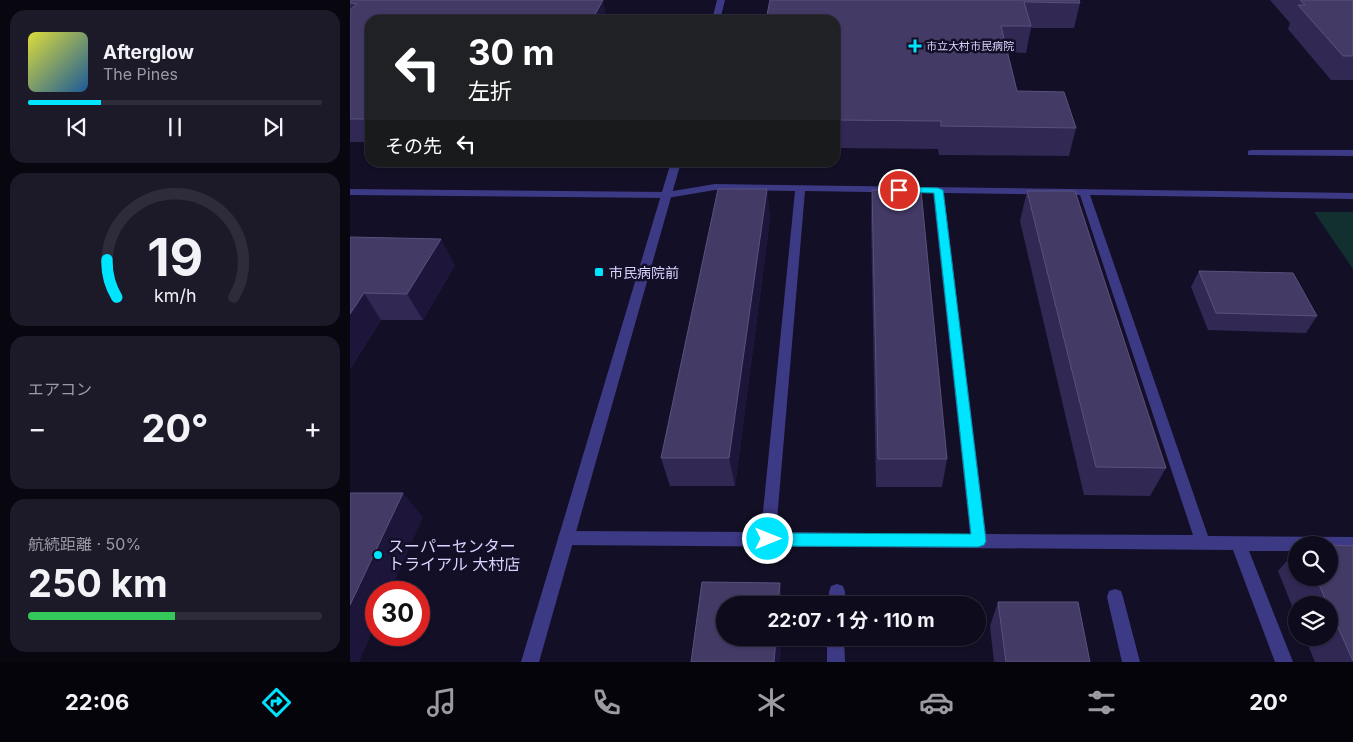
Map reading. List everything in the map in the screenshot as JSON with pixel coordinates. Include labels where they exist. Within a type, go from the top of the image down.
[{"type":"street","points":[[717,15],[721,0]]},
{"type":"street","points":[[1251,153],[1353,153]]},
{"type":"street","points":[[530,662],[675,167]]},
{"type":"street","points":[[350,192],[667,195],[714,187],[1353,196]]},
{"type":"street","points":[[768,539],[800,189]]},
{"type":"street","points":[[938,190],[978,541]]},
{"type":"street","points":[[1084,193],[1203,542]]},
{"type":"street","points":[[566,538],[1353,544]]},
{"type":"street","points":[[1238,543],[1284,662]]},
{"type":"street","points":[[1115,597],[1131,662]]},
{"type":"street","points":[[836,646],[836,662]]},
{"type":"green space","points":[[1314,212],[1353,212],[1353,269]]},
{"type":"building","points":[[351,0],[603,0],[595,15],[365,15],[365,119],[350,119],[350,10],[357,4],[350,3]]},
{"type":"building","points":[[770,0],[1079,0],[1080,3],[1024,2],[1031,26],[1001,26],[1017,91],[1064,92],[1076,128],[941,126],[941,121],[840,120],[840,15],[767,15]]},
{"type":"building","points":[[1300,0],[1353,0],[1353,56],[1343,56],[1298,5],[1305,5]]},
{"type":"building","points":[[718,189],[767,189],[729,458],[661,458]]},
{"type":"building","points":[[872,190],[921,190],[947,459],[878,459]]},
{"type":"building","points":[[1027,191],[1075,191],[1166,468],[1096,467]]},
{"type":"building","points":[[350,237],[441,239],[407,294],[364,293],[350,314]]},
{"type":"building","points":[[1199,271],[1293,273],[1317,316],[1216,313]]},
{"type":"building","points":[[350,493],[403,493],[350,605]]},
{"type":"building","points":[[1338,545],[1353,546],[1353,661],[1338,627],[1338,596],[1324,596],[1320,586],[1338,586]]},
{"type":"building","points":[[702,582],[780,583],[779,596],[716,596],[716,646],[775,646],[774,662],[691,662]]},
{"type":"building","points":[[998,602],[1078,602],[1090,662],[1006,662]]},
{"type":"place","name":"市立大村市民病院","points":[[915,46]]},
{"type":"place","name":"市民病院前","points":[[599,272]]},
{"type":"place","name":"スーパーセンター トライアル 大村店","points":[[378,555]]},
{"type":"route","points":[[768,539],[978,541],[938,190],[899,190]]}]
